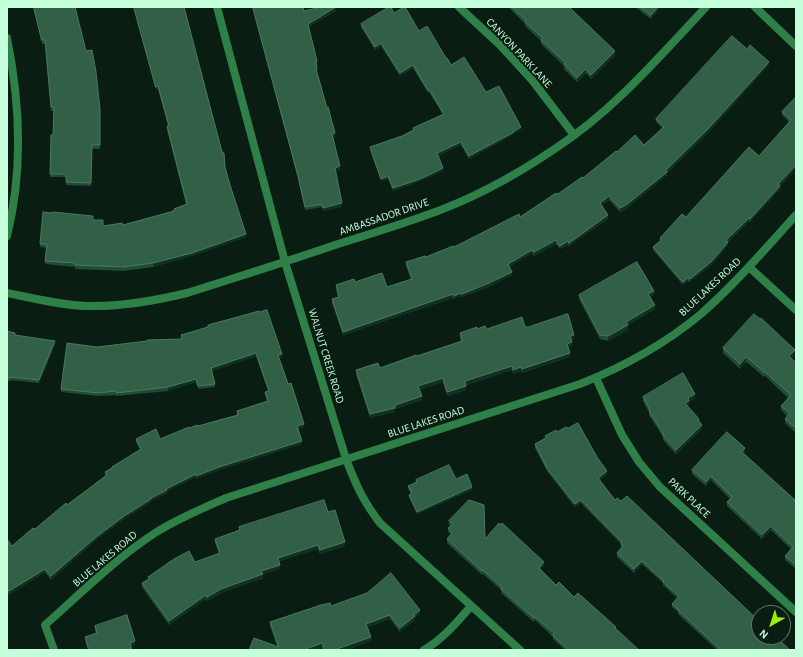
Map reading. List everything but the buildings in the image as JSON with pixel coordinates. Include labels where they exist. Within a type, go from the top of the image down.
[{"type":"street","name":"WALNUT CREEK ROAD","points":[[217,7],[285,262],[346,459],[356,485],[366,504],[380,523],[520,650]]},
{"type":"street","name":"CANYON PARK LANE","points":[[459,7],[500,45],[532,80],[574,135]]},
{"type":"street","name":"AMBASSADOR DRIVE","points":[[7,292],[50,302],[85,306],[123,305],[155,301],[188,293],[425,216],[469,198],[514,175],[574,135],[611,105],[646,72],[706,7]]},
{"type":"street","points":[[755,7],[796,46]]},
{"type":"street","points":[[7,38],[12,59],[17,101],[18,144],[16,184],[7,236]]},
{"type":"street","name":"BLUE LAKES ROAD","points":[[54,650],[45,625],[125,555],[154,534],[189,514],[226,498],[596,378],[632,360],[667,339],[700,315],[732,285],[796,215]]},
{"type":"street","points":[[749,267],[796,310]]},
{"type":"street","name":"PARK PLACE","points":[[596,378],[622,435],[639,462],[660,487],[796,612]]},
{"type":"street","points":[[424,650],[431,646],[448,631],[471,606]]}]
